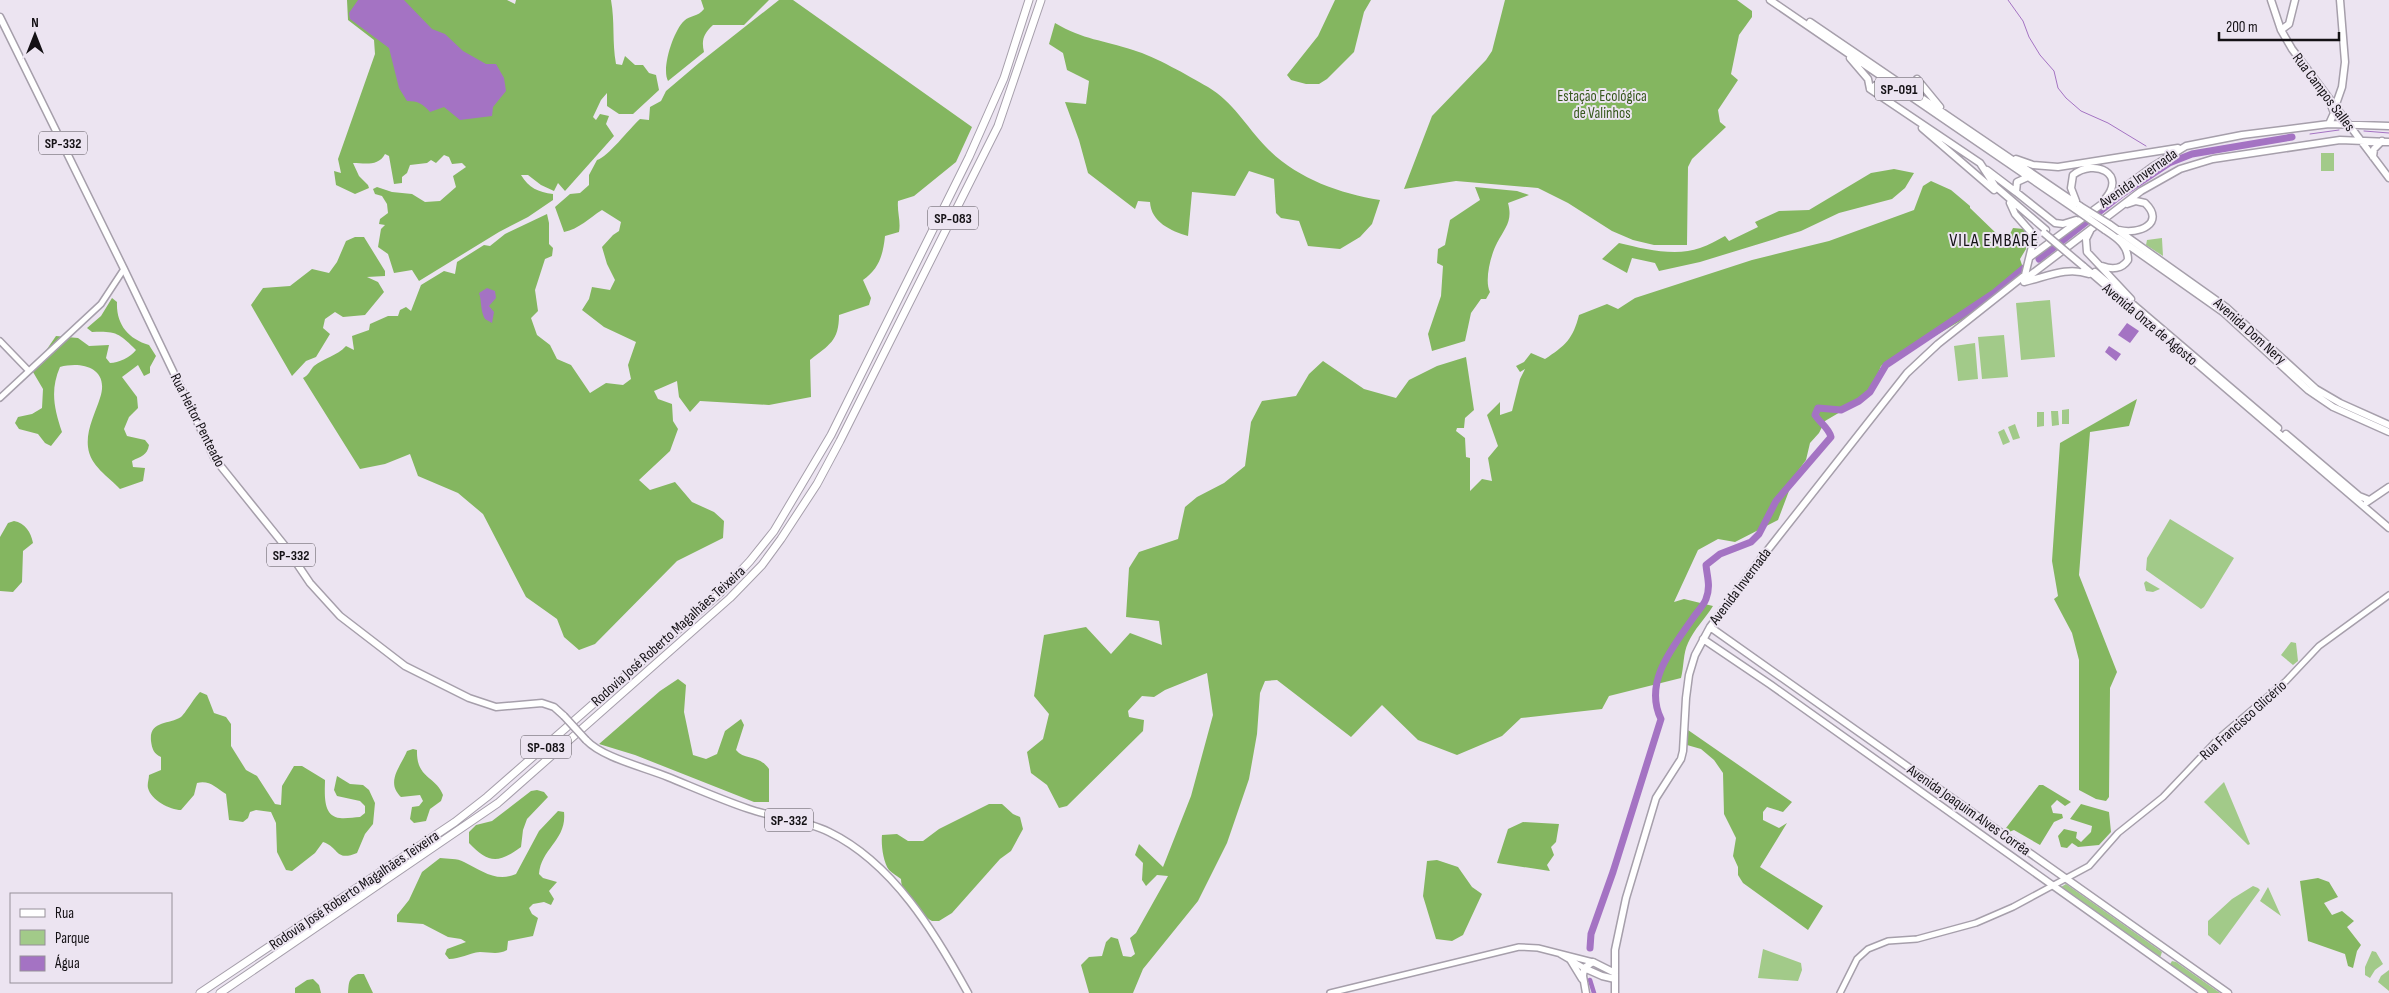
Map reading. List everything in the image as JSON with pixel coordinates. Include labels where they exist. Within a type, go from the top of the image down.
[{"type":"highway","name":"Rodovia José Roberto Magalhães Teixeira","points":[[200,993],[455,822],[531,761],[721,592],[750,561],[783,516],[831,436],[968,157],[1000,87],[1029,0]]},
{"type":"highway","name":"Rodovia José Roberto Magalhães Teixeira","points":[[220,993],[498,803],[747,581],[781,539],[817,484],[840,441],[998,126],[1041,0]]},
{"type":"main road","name":"SP-091","points":[[1770,0],[2028,177]]},
{"type":"main road","name":"SP-091","points":[[1778,0],[1989,144]]},
{"type":"main road","name":"Rua Campos Salles","points":[[2271,0],[2281,30],[2292,49],[2328,100],[2389,178]]},
{"type":"main road","points":[[2281,30],[2289,24],[2295,0]]},
{"type":"main road","points":[[2335,107],[2342,87],[2345,62],[2340,0]]},
{"type":"main road","name":"SP-332","points":[[0,17],[124,269]]},
{"type":"main road","points":[[1844,51],[1868,78],[1870,89],[1875,85],[1913,98]]},
{"type":"main road","points":[[1917,78],[1949,117]]},
{"type":"main road","name":"Avenida Onze de Agosto","points":[[1870,89],[1949,141],[1986,169],[1995,186],[2045,231],[2116,290],[2389,528]]},
{"type":"main road","points":[[2328,100],[2334,113],[2329,124]]},
{"type":"main road","name":"Avenida Onze de Agosto","points":[[1912,118],[1978,175],[2010,204],[2017,213],[2045,231]]},
{"type":"main road","points":[[2340,140],[2347,134],[2346,123]]},
{"type":"main road","name":"Avenida Invernada","points":[[1615,990],[1626,898],[1656,798],[1681,759],[1683,751],[1688,685],[1695,654],[1710,627],[1768,548],[1907,373],[1938,344],[2025,275],[2029,258],[2152,167],[2186,146],[2242,135],[2329,124],[2346,123],[2389,126]]},
{"type":"main road","points":[[1933,136],[1941,136]]},
{"type":"main road","points":[[2302,138],[2310,144]]},
{"type":"main road","name":"Avenida Invernada","points":[[2011,288],[2121,206],[2165,176],[2198,162],[2340,140],[2385,141]]},
{"type":"main road","points":[[1949,141],[1947,144],[1949,150]]},
{"type":"main road","points":[[2373,157],[2374,150],[2385,141]]},
{"type":"main road","points":[[1989,144],[2015,158],[2044,167],[2132,156],[2186,146]]},
{"type":"main road","points":[[1989,144],[2110,228],[2138,232],[2148,226],[2150,211],[2145,203],[2136,201],[2121,206]]},
{"type":"main road","points":[[2078,206],[2072,194],[2071,182],[2073,175],[2079,170],[2094,167],[2106,171],[2112,179],[2112,189],[2101,204]]},
{"type":"main road","points":[[1978,175],[1986,175],[1986,169]]},
{"type":"main road","points":[[1986,169],[2055,223],[2063,224],[2081,219]]},
{"type":"main road","points":[[2016,192],[2017,182],[2028,177],[2078,206]]},
{"type":"main road","points":[[2017,213],[2027,214]]},
{"type":"main road","points":[[2017,213],[2033,235],[2034,243],[2029,258],[2039,265],[2052,259]]},
{"type":"main road","name":"Avenida Dom Nery","points":[[2110,228],[2118,238],[2223,312],[2308,390],[2333,407],[2389,432]]},
{"type":"main road","name":"Avenida Dom Nery","points":[[2110,228],[2231,311],[2316,389],[2340,403],[2389,425]]},
{"type":"main road","points":[[2090,229],[2086,239],[2086,247],[2090,257],[2098,264],[2116,290],[2140,309]]},
{"type":"main road","points":[[2098,264],[2113,268],[2121,267],[2126,262],[2128,252],[2118,238]]},
{"type":"main road","name":"Avenida Onze de Agosto","points":[[2084,265],[2103,285],[2116,290],[2140,309],[2359,496],[2369,500]]},
{"type":"main road","name":"Rua Heitor Penteado","points":[[124,269],[214,459],[285,546],[310,582],[335,610],[405,666],[469,698],[502,707],[536,703],[547,704],[564,716],[596,748],[749,809],[823,829],[848,843],[868,859],[902,893],[931,931],[968,993]]},
{"type":"main road","points":[[2020,283],[2069,271],[2078,271],[2094,276]]},
{"type":"main road","points":[[2362,505],[2389,487]]},
{"type":"main road","name":"Avenida Joaquim Alves Corrêa","points":[[1710,627],[1849,723],[2065,880],[2228,993]]},
{"type":"main road","name":"Avenida Joaquim Alves Corrêa","points":[[1703,639],[2204,993]]},
{"type":"main road","points":[[1917,789],[1919,780],[1926,780]]},
{"type":"main road","points":[[1952,814],[1958,802]]},
{"type":"main road","points":[[1571,961],[1583,980]]},
{"type":"main road","points":[[1586,993],[1583,980],[1584,968],[1592,962],[1617,973]]},
{"type":"main road","points":[[1584,968],[1602,976],[1617,973]]},
{"type":"street","points":[[0,398],[101,304],[124,269]]},
{"type":"street","points":[[0,341],[29,371]]},
{"type":"street","name":"Rua Francisco Glicério","points":[[1840,993],[1857,959],[1868,949],[1888,942],[1917,938],[1976,923],[2052,887],[2089,866],[2118,833],[2163,797],[2218,738],[2286,681],[2319,646],[2389,595]]},
{"type":"street","name":"Rua Francisco Glicério","points":[[2075,886],[2080,872]]},
{"type":"street","points":[[1330,993],[1519,947],[1530,947],[1592,962]]},
{"type":"street","points":[[1560,954],[1584,968]]},
{"type":"green space","points":[[347,0],[507,0],[515,4],[516,0],[611,0],[616,64],[622,65],[625,56],[635,65],[643,65],[649,73],[656,75],[659,90],[633,114],[619,114],[607,106],[607,93],[601,100],[593,117],[596,120],[600,114],[609,116],[606,124],[614,136],[565,191],[558,183],[554,191],[541,185],[528,175],[521,175],[534,189],[553,194],[553,200],[528,217],[499,232],[419,281],[412,270],[394,273],[388,254],[378,247],[381,229],[385,225],[379,224],[380,219],[388,213],[387,204],[382,196],[375,194],[373,189],[377,187],[392,192],[412,194],[425,202],[440,201],[456,187],[453,176],[466,167],[462,163],[452,164],[449,157],[444,155],[436,163],[431,160],[427,163],[410,165],[407,173],[402,177],[402,183],[394,184],[389,156],[385,154],[375,163],[353,163],[359,176],[369,188],[355,194],[336,185],[334,171],[341,173],[338,159],[375,54],[374,40],[348,20]]},
{"type":"green space","points":[[701,0],[769,0],[744,25],[713,25],[704,37],[704,52],[668,81],[666,75],[667,59],[676,32],[684,21],[704,9]]},
{"type":"green space","points":[[779,0],[793,0],[972,127],[956,162],[914,196],[898,201],[899,232],[885,236],[879,261],[873,271],[863,280],[871,298],[869,305],[839,315],[839,324],[832,342],[810,360],[811,397],[769,405],[700,401],[690,412],[679,397],[677,381],[654,391],[658,399],[672,404],[673,421],[678,429],[670,451],[639,480],[650,490],[675,482],[692,502],[714,512],[724,521],[723,538],[677,561],[595,644],[579,650],[564,637],[557,619],[526,597],[483,514],[458,493],[418,476],[410,454],[385,464],[360,469],[303,378],[314,366],[346,346],[354,350],[352,336],[369,330],[370,324],[388,316],[398,316],[400,310],[406,307],[411,311],[421,285],[444,271],[455,274],[457,262],[484,245],[490,246],[505,234],[547,214],[549,244],[553,248],[552,256],[545,259],[535,290],[538,311],[531,318],[537,335],[550,345],[557,359],[571,365],[590,393],[606,383],[623,385],[631,379],[628,365],[636,342],[604,327],[582,310],[589,299],[592,287],[610,290],[615,280],[607,264],[602,247],[619,231],[621,222],[602,210],[579,226],[564,232],[555,207],[570,194],[580,193],[589,185],[589,175],[597,160],[613,148],[640,119],[649,120],[650,107],[661,101],[666,91]]},
{"type":"green space","points":[[1335,0],[1371,0],[1364,12],[1354,52],[1327,79],[1319,84],[1306,84],[1291,80],[1287,75],[1318,36]]},
{"type":"green space","name":"Estação Ecológica de Valinhos","points":[[1505,0],[1737,0],[1752,11],[1752,17],[1739,35],[1731,74],[1738,80],[1718,110],[1720,122],[1726,127],[1692,159],[1688,167],[1687,245],[1654,245],[1633,240],[1612,231],[1568,203],[1538,188],[1456,181],[1404,189],[1432,116],[1486,60],[1492,51]]},
{"type":"green space","points":[[1055,23],[1065,29],[1085,36],[1142,53],[1208,87],[1225,100],[1266,147],[1304,176],[1333,188],[1380,200],[1372,224],[1360,237],[1340,249],[1308,246],[1299,221],[1281,218],[1276,213],[1274,179],[1249,171],[1235,196],[1192,192],[1188,236],[1163,225],[1154,215],[1150,202],[1138,201],[1135,209],[1088,173],[1079,140],[1065,102],[1086,104],[1089,81],[1067,70],[1063,53],[1049,44]]},
{"type":"green space","points":[[2321,153],[2334,153],[2334,171],[2321,171]]},
{"type":"green space","points":[[1894,169],[1914,173],[1905,188],[1892,199],[1839,213],[1801,231],[1700,262],[1659,271],[1655,263],[1632,258],[1627,273],[1602,259],[1619,243],[1639,248],[1681,252],[1700,248],[1725,236],[1729,241],[1758,227],[1755,222],[1779,211],[1809,210],[1871,173]]},
{"type":"green space","points":[[1931,181],[1951,190],[1970,206],[1999,236],[2009,236],[2013,228],[2024,229],[2027,238],[2025,241],[2026,249],[2020,259],[2022,265],[2020,275],[1972,314],[1928,340],[1893,357],[1881,366],[1869,395],[1825,421],[1819,433],[1810,443],[1806,460],[1795,475],[1778,520],[1735,542],[1718,539],[1698,550],[1674,602],[1684,599],[1713,606],[1688,643],[1681,678],[1609,696],[1602,709],[1521,718],[1502,736],[1457,755],[1418,740],[1382,705],[1351,737],[1277,680],[1265,681],[1260,693],[1257,734],[1249,779],[1227,843],[1198,901],[1143,969],[1133,993],[1089,993],[1081,965],[1089,957],[1102,956],[1106,942],[1111,937],[1118,939],[1123,956],[1131,957],[1135,954],[1130,938],[1136,933],[1168,876],[1157,875],[1146,886],[1142,880],[1143,863],[1135,855],[1139,844],[1163,867],[1191,796],[1213,715],[1207,673],[1165,690],[1154,697],[1142,696],[1128,711],[1129,717],[1144,720],[1143,731],[1067,806],[1059,808],[1047,785],[1031,773],[1027,752],[1043,739],[1049,714],[1034,696],[1044,635],[1086,627],[1111,654],[1130,633],[1162,645],[1159,621],[1126,617],[1129,568],[1139,552],[1178,539],[1185,507],[1197,497],[1224,483],[1245,466],[1251,422],[1262,401],[1296,396],[1309,374],[1323,361],[1364,389],[1396,398],[1409,380],[1437,366],[1466,357],[1474,410],[1465,418],[1464,428],[1457,428],[1456,431],[1465,438],[1466,457],[1470,458],[1470,491],[1482,479],[1492,481],[1488,458],[1498,446],[1487,415],[1500,402],[1500,415],[1512,411],[1520,379],[1525,369],[1520,372],[1516,366],[1524,362],[1531,353],[1545,359],[1558,350],[1571,336],[1579,315],[1607,304],[1618,309],[1635,298],[1752,260],[1829,241],[1914,210],[1923,186]]},
{"type":"green space","points":[[1475,187],[1517,191],[1529,195],[1508,203],[1509,220],[1495,248],[1489,268],[1488,287],[1490,292],[1486,299],[1481,299],[1471,313],[1465,341],[1432,351],[1428,334],[1441,296],[1443,266],[1437,263],[1438,249],[1445,245],[1450,220],[1480,200]]},
{"type":"green space","points":[[355,237],[364,237],[385,271],[385,276],[367,277],[378,282],[384,292],[365,315],[343,317],[335,312],[325,319],[323,328],[330,334],[316,357],[306,361],[292,376],[251,305],[263,288],[290,286],[312,269],[329,273],[337,262],[346,241]]},
{"type":"green space","points":[[2162,238],[2163,256],[2146,245],[2147,240]]},
{"type":"green space","points":[[112,298],[117,302],[121,324],[129,335],[149,345],[156,356],[150,367],[150,373],[144,376],[138,365],[122,377],[137,397],[138,408],[129,417],[124,429],[127,436],[145,440],[149,445],[145,454],[132,461],[133,467],[145,468],[143,481],[120,489],[101,471],[89,454],[88,434],[102,388],[98,373],[92,369],[77,365],[60,367],[55,383],[54,399],[62,432],[51,446],[45,443],[38,434],[19,429],[15,423],[18,417],[32,414],[42,408],[43,389],[33,372],[56,336],[78,338],[89,346],[109,345],[106,358],[110,363],[124,359],[136,350],[117,334],[92,332],[87,328],[101,316]]},
{"type":"green space","points":[[2050,300],[2055,357],[2021,360],[2016,303]]},
{"type":"green space","points":[[2004,335],[2008,377],[1982,379],[1978,337]]},
{"type":"green space","points":[[1975,343],[1978,379],[1958,381],[1954,346]]},
{"type":"green space","points":[[2137,399],[2129,426],[2090,432],[2079,575],[2117,672],[2110,688],[2109,797],[2106,801],[2096,799],[2079,790],[2079,660],[2072,633],[2054,599],[2058,596],[2052,561],[2060,443]]},
{"type":"green space","points":[[2069,409],[2069,424],[2062,424],[2062,410]]},
{"type":"green space","points":[[2051,411],[2058,411],[2059,425],[2052,426]]},
{"type":"green space","points":[[2037,412],[2044,412],[2044,426],[2037,427]]},
{"type":"green space","points":[[2015,424],[2020,438],[2013,440],[2008,427]]},
{"type":"green space","points":[[2004,429],[2010,442],[2003,445],[1998,432]]},
{"type":"green space","points":[[2170,519],[2234,558],[2201,609],[2146,570],[2147,558]]},
{"type":"green space","points":[[14,521],[27,529],[33,543],[23,551],[22,582],[13,592],[0,591],[0,537],[8,523]]},
{"type":"green space","points":[[2146,581],[2160,589],[2153,592],[2146,591],[2144,583]]},
{"type":"green space","points":[[2291,642],[2296,643],[2298,661],[2293,665],[2281,655]]},
{"type":"green space","points":[[678,679],[686,685],[684,712],[693,755],[706,759],[717,754],[725,731],[741,719],[744,725],[736,750],[744,756],[761,761],[769,769],[769,802],[754,802],[635,755],[599,744],[660,691]]},
{"type":"green space","points":[[200,692],[207,695],[214,713],[226,717],[231,724],[231,746],[246,770],[257,776],[275,804],[281,805],[282,786],[294,766],[302,766],[325,780],[327,809],[334,816],[342,818],[360,817],[365,813],[365,806],[360,801],[337,796],[334,790],[337,776],[350,784],[363,785],[369,790],[375,803],[373,824],[365,834],[357,853],[341,855],[323,842],[315,853],[292,871],[286,870],[277,852],[276,823],[271,812],[256,810],[250,812],[248,818],[243,822],[229,820],[226,794],[213,785],[202,782],[197,783],[194,795],[181,810],[167,806],[153,796],[148,788],[149,775],[161,770],[161,757],[153,749],[151,734],[156,726],[181,717]]},
{"type":"green space","points":[[1688,730],[1792,802],[1783,812],[1767,807],[1763,812],[1763,820],[1779,828],[1787,823],[1760,867],[1823,906],[1808,930],[1743,883],[1738,875],[1738,867],[1733,856],[1736,838],[1724,814],[1723,773],[1714,760],[1701,749],[1687,745]]},
{"type":"green space","points":[[417,750],[420,767],[423,772],[436,784],[443,795],[441,801],[430,809],[426,821],[414,823],[410,819],[412,807],[419,806],[423,801],[420,795],[401,797],[394,786],[396,774],[407,751]]},
{"type":"green space","points":[[2224,782],[2250,844],[2248,845],[2204,802]]},
{"type":"green space","points":[[2039,785],[2043,785],[2071,802],[2065,806],[2057,800],[2051,806],[2053,813],[2062,814],[2063,818],[2054,822],[2040,845],[2014,830],[2009,832],[2006,828]]},
{"type":"green space","points":[[531,791],[544,792],[548,797],[527,819],[523,830],[521,847],[506,856],[493,859],[476,850],[469,843],[469,832],[476,825],[492,821]]},
{"type":"green space","points":[[989,804],[1002,804],[1013,814],[1020,817],[1023,829],[1011,851],[1000,859],[952,913],[939,921],[932,921],[907,897],[901,879],[887,867],[883,853],[882,835],[897,834],[908,841],[923,841],[939,829]]},
{"type":"green space","points":[[2081,804],[2109,812],[2111,832],[2099,845],[2078,847],[2072,843],[2067,848],[2061,847],[2058,836],[2064,829],[2077,832],[2076,838],[2081,842],[2091,832],[2092,826],[2070,819]]},
{"type":"green space","points":[[558,811],[564,812],[562,830],[544,857],[539,874],[543,878],[557,882],[549,891],[554,899],[551,905],[544,902],[533,904],[529,908],[532,914],[538,918],[533,936],[508,941],[507,950],[500,952],[480,952],[449,959],[445,954],[447,949],[466,942],[461,939],[448,937],[423,924],[397,922],[397,915],[409,900],[422,872],[440,858],[455,859],[495,876],[502,877],[516,874],[539,831]]},
{"type":"green space","points":[[1523,822],[1559,824],[1556,842],[1551,847],[1554,855],[1547,865],[1550,871],[1497,863],[1508,829]]},
{"type":"green space","points":[[1437,860],[1458,867],[1472,887],[1482,894],[1463,935],[1452,941],[1436,939],[1423,896],[1427,861]]},
{"type":"green space","points":[[2318,878],[2329,882],[2338,897],[2324,903],[2332,915],[2342,911],[2354,921],[2347,927],[2361,945],[2357,951],[2353,968],[2348,966],[2345,954],[2308,941],[2300,881]]},
{"type":"green space","points":[[2066,884],[2162,952],[2160,958],[2062,890],[2061,887]]},
{"type":"green space","points":[[2253,886],[2260,890],[2220,945],[2208,935],[2208,921],[2232,899]]},
{"type":"green space","points":[[2268,887],[2281,916],[2260,901]]},
{"type":"green space","points":[[1763,949],[1801,963],[1802,970],[1798,981],[1758,978]]},
{"type":"green space","points":[[2372,951],[2376,952],[2383,964],[2375,970],[2370,978],[2365,975],[2365,967]]},
{"type":"green space","points":[[2172,961],[2220,993],[2208,993],[2169,966]]},
{"type":"green space","points":[[2389,970],[2389,991],[2378,982],[2381,976]]},
{"type":"green space","points":[[358,974],[364,974],[373,993],[348,993],[351,979]]},
{"type":"green space","points":[[313,979],[319,985],[321,993],[295,993],[295,988],[307,980]]},
{"type":"water","points":[[358,0],[404,0],[432,29],[445,34],[463,51],[486,64],[496,64],[504,78],[506,91],[493,107],[492,116],[460,120],[444,107],[430,112],[420,104],[407,101],[399,88],[389,48],[350,19],[349,13]]},
{"type":"water","points":[[487,288],[495,291],[496,298],[489,306],[494,312],[492,323],[483,316],[479,293]]},
{"type":"water","points":[[2127,323],[2139,331],[2130,343],[2118,335]]},
{"type":"water","points":[[2109,346],[2121,354],[2116,361],[2105,352]]},
{"type":"waterway","points":[[2008,0],[2023,21],[2029,37],[2040,55],[2054,71],[2058,88],[2066,98],[2081,111],[2108,123],[2146,146]]},
{"type":"waterway","points":[[2310,134],[2339,130]]},
{"type":"waterway","points":[[2364,131],[2389,133]]},
{"type":"waterway","points":[[2039,259],[2122,194],[2169,163],[2192,154],[2292,137]]},
{"type":"waterway","points":[[1590,948],[1591,934],[1613,872],[1661,719],[1656,705],[1658,678],[1669,653],[1705,601],[1708,586],[1706,565],[1720,554],[1751,542],[1759,534],[1776,501],[1831,437],[1815,415],[1818,408],[1841,410],[1859,401],[1870,392],[1886,365],[1994,293],[2024,268]]},
{"type":"waterway","points":[[1590,980],[1594,993]]},
{"type":"district","name":"VILA EMBARÉ","points":[[1994,240]]}]
